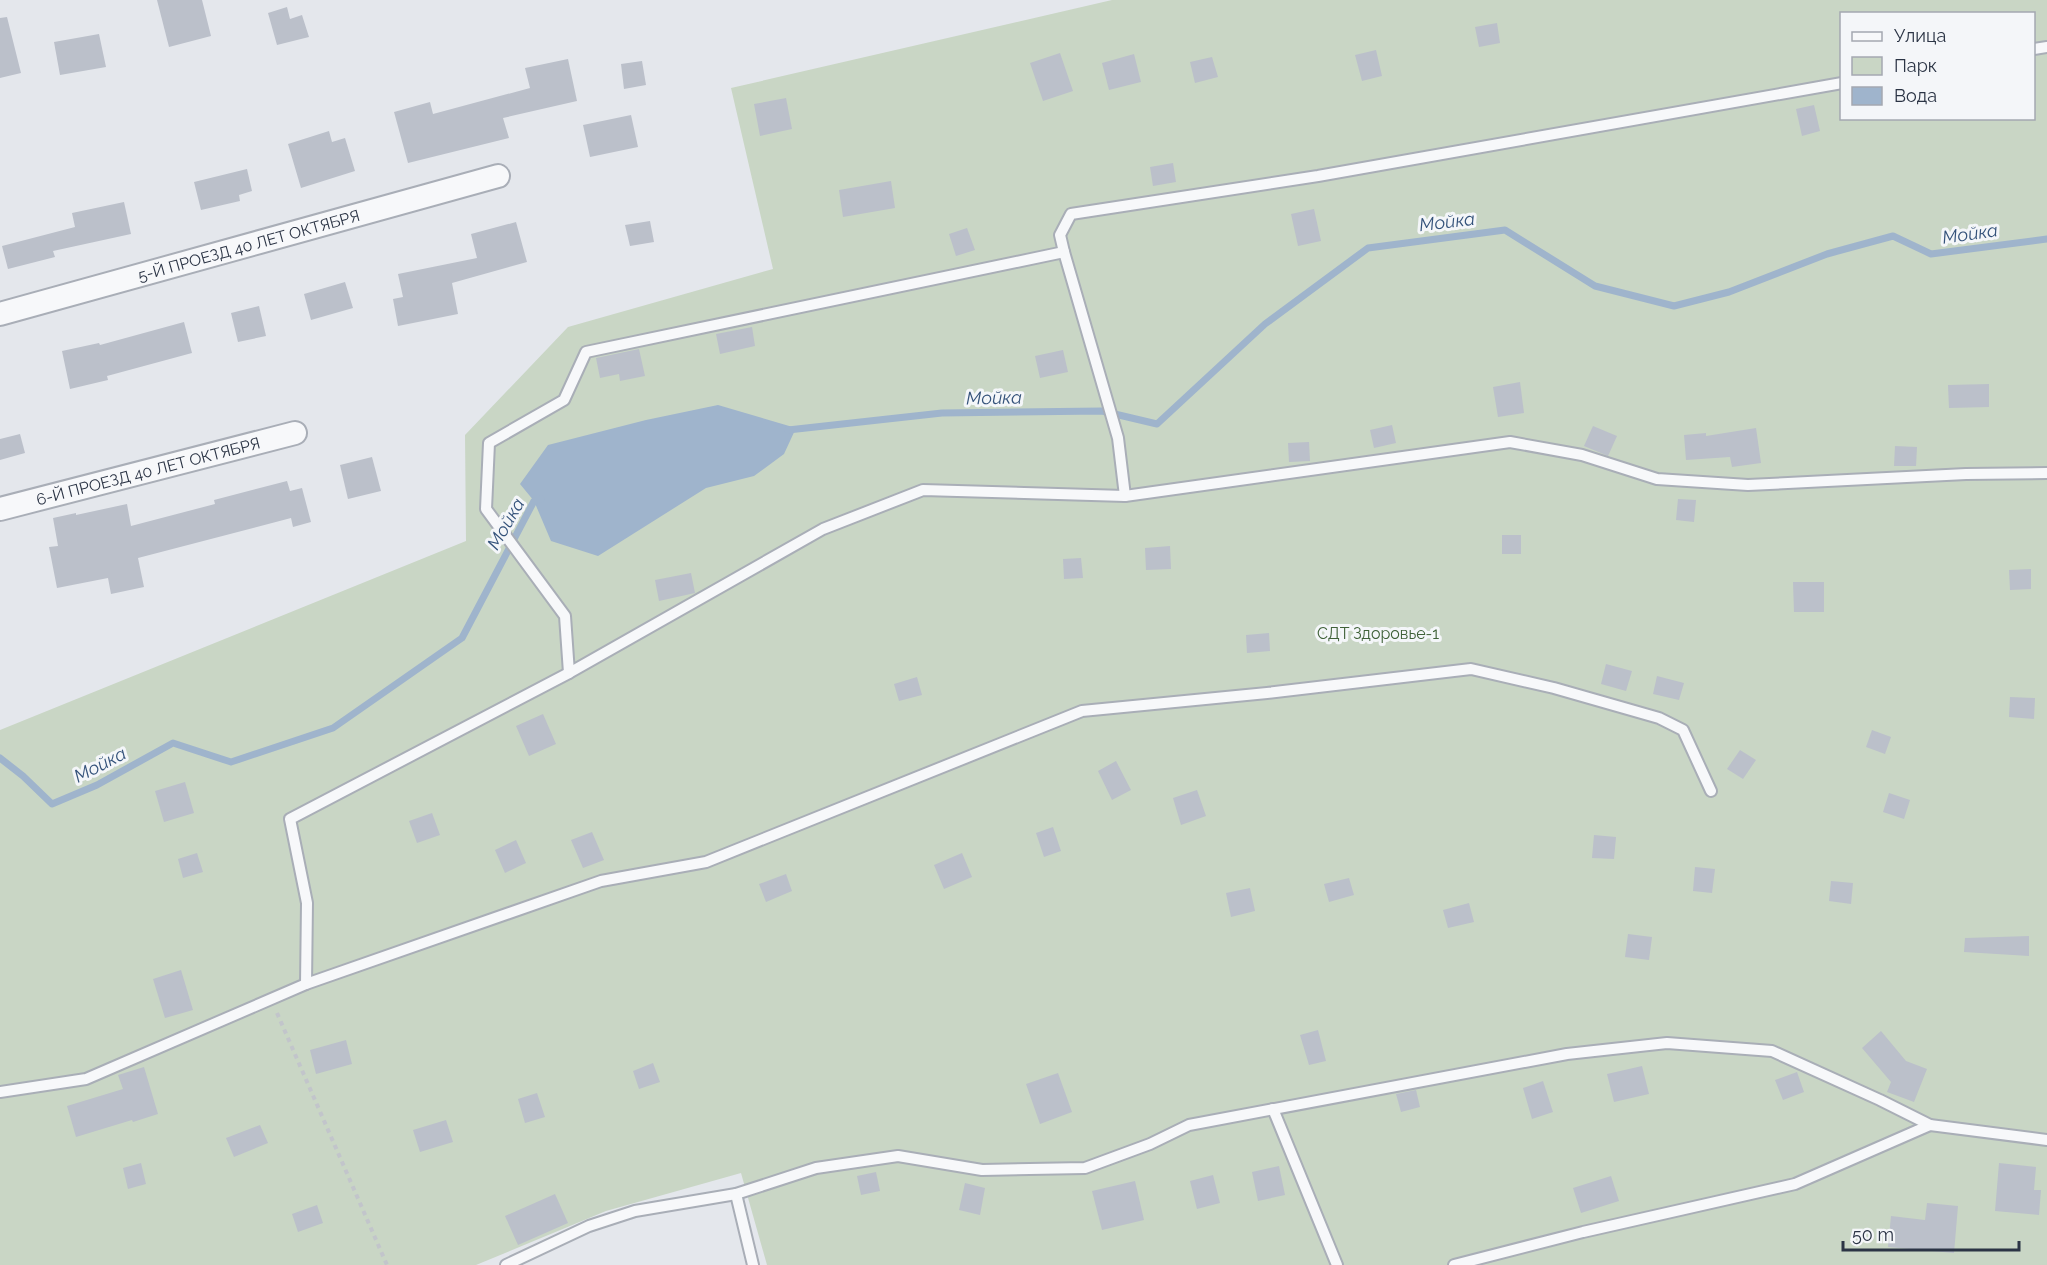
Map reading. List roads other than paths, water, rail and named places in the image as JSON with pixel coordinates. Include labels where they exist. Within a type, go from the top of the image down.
[{"type":"street","name":"5-Й ПРОЕЗД 40 ЛЕТ ОКТЯБРЯ","points":[[0,314],[498,176]]},
{"type":"street","name":"6-Й ПРОЕЗД 40 ЛЕТ ОКТЯБРЯ","points":[[0,509],[295,433]]},
{"type":"lane","points":[[1125,496],[1118,438],[1060,235],[1071,214],[1318,176],[1840,83]]},
{"type":"lane","points":[[569,674],[565,616],[486,509],[489,442],[564,400],[586,352],[1064,252]]},
{"type":"lane","points":[[306,984],[307,903],[290,819],[569,674],[823,529],[923,490],[1125,496],[1510,442],[1582,455],[1656,479],[1749,485],[1966,474],[2047,473]]},
{"type":"lane","points":[[0,1092],[86,1079],[306,984],[601,881],[706,862],[1082,711],[1278,692],[1471,669],[1554,688],[1659,718],[1683,730],[1712,791]]},
{"type":"lane","points":[[506,1265],[589,1227],[634,1211],[736,1194],[816,1168],[898,1156],[982,1170],[1085,1168],[1150,1144],[1189,1125],[1567,1054],[1667,1043],[1772,1051],[1930,1125],[2047,1140]]},
{"type":"lane","points":[[1273,1109],[1337,1265]]},
{"type":"lane","points":[[1454,1265],[1583,1232],[1795,1184],[1930,1125]]},
{"type":"lane","points":[[736,1194],[753,1265]]},
{"type":"water","points":[[718,405],[796,428],[784,454],[754,476],[706,488],[598,556],[551,541],[534,501],[520,484],[548,445],[646,420]]},
{"type":"waterway","name":"Мойка","points":[[788,430],[942,413],[1102,411],[1157,424],[1265,324],[1368,248],[1505,230],[1595,286],[1674,306],[1729,292],[1827,254],[1893,236],[1931,254],[2047,239]]},
{"type":"waterway","name":"Мойка","points":[[0,758],[52,804],[97,785],[173,743],[231,762],[333,728],[462,638],[534,501],[541,499]]},
{"type":"park label","name":"СДТ Здоровье-1","points":[[1378,633]]}]
